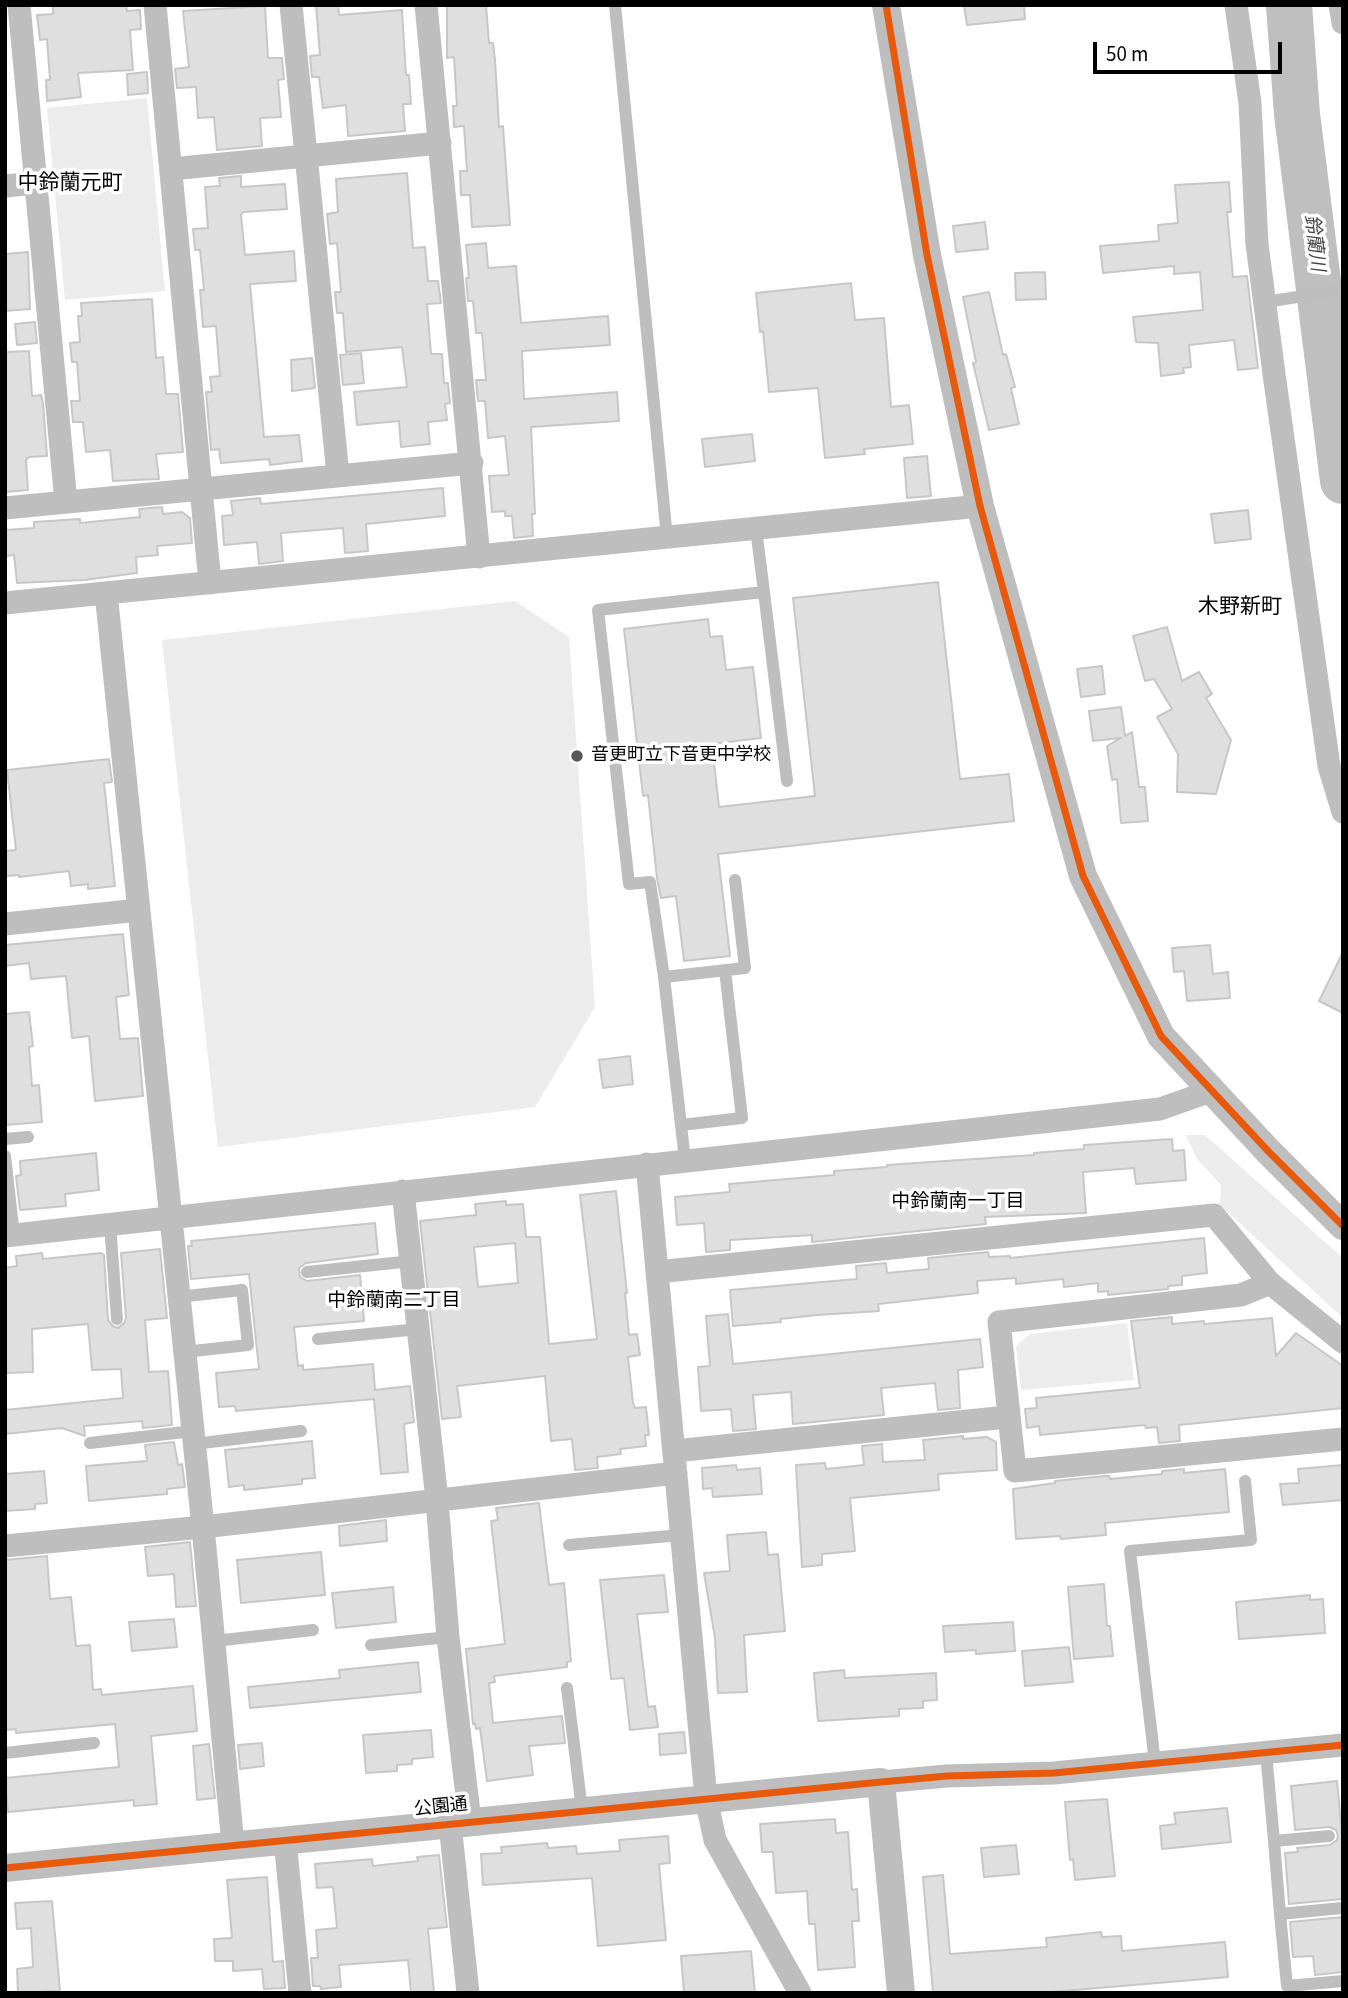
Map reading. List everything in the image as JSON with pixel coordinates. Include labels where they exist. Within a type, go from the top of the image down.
[{"type":"street","points":[[19,5],[66,502]]},
{"type":"street","points":[[155,5],[210,583]]},
{"type":"street","points":[[291,5],[338,475]]},
{"type":"street","points":[[426,5],[480,557]]},
{"type":"street","points":[[886,5],[927,255],[980,506],[1083,876],[1161,1036],[1343,1226]]},
{"type":"street","points":[[1236,5],[1250,103],[1258,244],[1265,302],[1329,766],[1343,812]]},
{"type":"street","points":[[1340,5],[1343,23]]},
{"type":"street","points":[[171,169],[440,143]]},
{"type":"street","points":[[5,186],[36,183]]},
{"type":"street","points":[[5,508],[472,463]]},
{"type":"street","points":[[5,603],[980,506]]},
{"type":"street","points":[[106,593],[203,1527],[233,1845]]},
{"type":"street","points":[[5,924],[139,909]]},
{"type":"street","points":[[10,1235],[1160,1110],[1211,1091]]},
{"type":"street","points":[[647,1164],[706,1798],[715,1840],[800,1993]]},
{"type":"street","points":[[403,1191],[437,1500],[449,1637],[468,1993]]},
{"type":"street","points":[[657,1272],[1214,1215],[1270,1283],[1343,1342]]},
{"type":"street","points":[[1270,1283],[1241,1295],[999,1322],[1014,1471],[1343,1439]]},
{"type":"street","points":[[5,1546],[437,1500],[675,1462],[1007,1417]]},
{"type":"street","points":[[901,1993],[881,1782],[947,1776],[1054,1773],[1343,1745]]},
{"type":"street","name":"公園通","points":[[5,1868],[881,1782]]},
{"type":"street","points":[[285,1840],[300,1993]]},
{"type":"lane","points":[[615,5],[667,538]]},
{"type":"lane","points":[[1265,302],[1343,290]]},
{"type":"lane","points":[[757,529],[787,781]]},
{"type":"lane","points":[[685,1160],[650,882],[629,884],[598,610],[764,592]]},
{"type":"lane","points":[[664,977],[745,968],[735,880]]},
{"type":"lane","points":[[681,1125],[742,1118],[725,970]]},
{"type":"lane","points":[[5,1139],[28,1137]]},
{"type":"lane","points":[[5,1156],[10,1235]]},
{"type":"lane","points":[[110,1224],[117,1319]]},
{"type":"lane","points":[[307,1272],[412,1261]]},
{"type":"lane","points":[[178,1297],[242,1290],[248,1345],[184,1352]]},
{"type":"lane","points":[[318,1339],[419,1329]]},
{"type":"lane","points":[[90,1443],[301,1431]]},
{"type":"lane","points":[[1155,1763],[1130,1551],[1251,1540],[1245,1482]]},
{"type":"lane","points":[[569,1545],[681,1535]]},
{"type":"lane","points":[[214,1640],[313,1630]]},
{"type":"lane","points":[[371,1645],[449,1637]]},
{"type":"lane","points":[[567,1688],[582,1811]]},
{"type":"lane","points":[[5,1753],[94,1743]]},
{"type":"lane","points":[[1266,1753],[1287,1986],[1343,1981]]},
{"type":"lane","points":[[1274,1841],[1329,1836]]},
{"type":"lane","points":[[1280,1914],[1342,1908]]},
{"type":"shaded area","points":[[147,98],[165,291],[65,300],[47,108]]},
{"type":"shaded area","points":[[515,601],[569,637],[595,1007],[535,1107],[218,1147],[162,640]]},
{"type":"shaded area","points":[[1186,1135],[1205,1135],[1343,1258],[1343,1318],[1220,1205],[1221,1185],[1197,1159]]},
{"type":"shaded area","points":[[1127,1323],[1134,1380],[1021,1390],[1016,1346],[1030,1334]]},
{"type":"building","points":[[53,5],[126,5],[127,11],[140,10],[141,29],[130,30],[133,70],[78,73],[81,97],[47,101],[46,80],[50,80],[47,39],[40,40],[37,15],[53,14]]},
{"type":"building","points":[[316,5],[338,5],[339,15],[402,10],[406,75],[409,75],[411,104],[403,104],[405,131],[348,136],[346,105],[323,108],[319,77],[312,77],[310,56],[320,55]]},
{"type":"building","points":[[447,5],[486,5],[489,43],[493,43],[495,60],[499,127],[503,126],[510,225],[472,227],[470,195],[461,195],[460,171],[467,171],[464,126],[454,127],[453,106],[457,106],[454,57],[447,58]]},
{"type":"building","points":[[964,5],[1024,5],[1025,19],[967,25]]},
{"type":"building","points":[[265,6],[268,58],[282,58],[284,79],[278,80],[281,117],[260,118],[262,146],[217,150],[214,117],[198,118],[196,87],[177,88],[175,69],[189,67],[183,11]]},
{"type":"building","points":[[147,72],[148,93],[128,95],[127,74]]},
{"type":"building","points":[[407,173],[413,248],[425,247],[428,281],[438,281],[441,303],[427,304],[431,354],[442,354],[444,383],[448,383],[450,403],[445,404],[447,420],[428,422],[430,444],[401,447],[399,421],[357,425],[354,392],[407,387],[402,347],[346,352],[343,313],[337,313],[335,292],[341,292],[337,243],[330,244],[327,214],[338,212],[336,179]]},
{"type":"building","points":[[241,176],[241,187],[285,184],[287,209],[243,212],[241,215],[245,255],[294,251],[296,281],[250,284],[264,437],[299,435],[302,461],[270,465],[269,459],[221,463],[219,449],[211,450],[206,392],[212,392],[210,377],[220,376],[216,326],[203,327],[200,290],[204,290],[200,250],[195,250],[193,229],[208,228],[205,187],[220,186],[219,178]]},
{"type":"building","points":[[1229,182],[1231,212],[1227,212],[1233,277],[1247,276],[1258,368],[1238,370],[1234,340],[1189,345],[1191,367],[1183,368],[1184,373],[1161,376],[1158,343],[1136,342],[1133,317],[1203,310],[1200,272],[1174,274],[1174,266],[1103,273],[1100,246],[1159,241],[1158,225],[1178,223],[1175,185]]},
{"type":"building","points":[[985,222],[988,249],[956,252],[953,226]]},
{"type":"building","points":[[486,243],[488,268],[516,266],[521,323],[608,316],[610,345],[522,351],[524,399],[617,392],[619,421],[531,427],[535,514],[532,514],[533,536],[514,538],[512,516],[505,516],[505,511],[492,512],[489,476],[509,475],[505,436],[488,438],[485,401],[478,401],[476,380],[486,380],[482,333],[476,333],[473,301],[468,301],[466,278],[469,278],[466,245]]},
{"type":"building","points":[[28,252],[30,309],[5,311],[5,254]]},
{"type":"building","points":[[1045,272],[1046,299],[1016,300],[1015,273]]},
{"type":"building","points":[[851,283],[855,320],[884,318],[891,407],[909,405],[913,444],[864,449],[865,454],[825,458],[818,388],[769,392],[756,293]]},
{"type":"building","points":[[989,292],[1003,355],[1006,354],[1015,387],[1011,388],[1019,424],[989,430],[973,363],[976,362],[963,297]]},
{"type":"building","points":[[152,299],[156,358],[163,357],[166,394],[178,394],[183,452],[156,454],[159,479],[113,481],[110,450],[86,452],[83,422],[73,422],[71,401],[80,401],[77,362],[72,362],[70,343],[80,342],[78,316],[82,316],[81,303]]},
{"type":"building","points":[[35,322],[37,343],[17,345],[15,324]]},
{"type":"building","points":[[29,351],[32,396],[41,395],[43,403],[47,456],[29,457],[26,460],[28,490],[5,492],[5,352]]},
{"type":"building","points":[[361,353],[364,383],[343,385],[340,355]]},
{"type":"building","points":[[312,358],[315,388],[292,391],[291,360]]},
{"type":"building","points":[[752,434],[755,461],[705,467],[702,439]]},
{"type":"building","points":[[927,456],[931,496],[907,498],[904,458]]},
{"type":"building","points":[[443,488],[445,516],[366,524],[368,551],[345,553],[343,528],[281,533],[283,561],[259,564],[257,542],[224,545],[222,516],[233,515],[231,501],[260,498],[261,504]]},
{"type":"building","points":[[162,507],[163,514],[182,512],[190,518],[192,543],[157,546],[158,555],[136,557],[137,573],[84,580],[17,583],[14,555],[5,556],[5,530],[34,528],[34,522],[80,519],[80,523],[140,517],[139,509]]},
{"type":"building","points":[[1248,510],[1251,539],[1215,543],[1211,514]]},
{"type":"building","points":[[938,582],[960,779],[1009,774],[1014,821],[718,854],[730,956],[684,961],[676,896],[661,898],[657,878],[648,795],[643,796],[624,629],[708,619],[710,637],[722,636],[726,670],[753,667],[761,738],[712,744],[719,807],[815,796],[793,598]]},
{"type":"building","points":[[1167,627],[1182,681],[1199,672],[1212,694],[1206,698],[1231,740],[1216,794],[1177,792],[1178,754],[1157,717],[1172,709],[1154,679],[1145,681],[1133,636]]},
{"type":"building","points":[[1102,666],[1105,694],[1081,697],[1077,669]]},
{"type":"building","points":[[1121,707],[1125,736],[1132,732],[1139,787],[1145,787],[1148,821],[1121,823],[1117,779],[1112,780],[1107,746],[1121,738],[1093,741],[1089,711]]},
{"type":"building","points":[[109,759],[112,782],[104,783],[115,886],[88,889],[88,884],[71,886],[69,871],[5,876],[5,851],[16,850],[7,770]]},
{"type":"building","points":[[123,934],[129,995],[116,997],[120,1039],[138,1038],[143,1096],[95,1101],[89,1036],[72,1038],[66,976],[31,979],[29,963],[5,966],[5,945]]},
{"type":"building","points":[[1210,945],[1213,974],[1228,972],[1230,998],[1187,1001],[1184,971],[1174,972],[1172,948]]},
{"type":"building","points":[[1343,952],[1343,1013],[1319,1001]]},
{"type":"building","points":[[29,1012],[33,1046],[29,1047],[32,1086],[39,1085],[42,1122],[5,1125],[5,1014]]},
{"type":"building","points":[[630,1056],[633,1084],[603,1088],[599,1060]]},
{"type":"building","points":[[1172,1139],[1173,1151],[1184,1150],[1186,1180],[1136,1184],[1134,1168],[1083,1172],[1086,1213],[985,1217],[986,1224],[812,1242],[812,1235],[730,1240],[730,1250],[706,1252],[704,1223],[677,1225],[675,1197],[730,1192],[729,1184],[834,1175],[834,1171],[887,1165],[1034,1155],[1084,1149],[1084,1145]]},
{"type":"building","points":[[96,1153],[99,1190],[65,1194],[66,1206],[20,1210],[16,1176],[21,1175],[20,1161]]},
{"type":"building","points":[[616,1191],[629,1335],[637,1334],[640,1355],[628,1357],[633,1403],[635,1408],[646,1407],[649,1435],[645,1435],[646,1446],[620,1449],[621,1454],[597,1457],[598,1468],[575,1470],[572,1439],[551,1441],[545,1376],[457,1386],[461,1417],[442,1419],[420,1221],[476,1215],[475,1204],[506,1201],[506,1205],[523,1204],[526,1237],[540,1237],[549,1344],[597,1339],[580,1195]],"holes":[[[515,1243],[518,1283],[478,1287],[474,1247]]]},
{"type":"building","points":[[375,1223],[378,1254],[306,1263],[299,1268],[300,1277],[307,1281],[360,1275],[364,1321],[294,1327],[298,1366],[303,1365],[303,1370],[373,1364],[375,1390],[410,1386],[414,1422],[404,1424],[408,1472],[381,1474],[374,1399],[236,1411],[235,1406],[219,1407],[216,1373],[259,1369],[249,1274],[191,1279],[188,1246],[192,1246],[191,1241]]},
{"type":"building","points":[[1204,1238],[1207,1273],[1182,1276],[1182,1285],[1168,1286],[1168,1289],[1108,1295],[1108,1291],[1098,1292],[1098,1283],[1064,1287],[1063,1279],[1016,1284],[1016,1278],[977,1281],[978,1293],[878,1304],[879,1311],[817,1315],[780,1319],[781,1322],[733,1326],[730,1290],[857,1279],[856,1266],[886,1263],[887,1273],[929,1269],[928,1258],[988,1252],[989,1257],[1010,1258]]},
{"type":"building","points":[[160,1249],[167,1318],[145,1320],[149,1372],[168,1371],[172,1425],[143,1428],[142,1421],[84,1426],[85,1436],[62,1428],[5,1434],[5,1410],[123,1398],[121,1369],[92,1370],[88,1324],[32,1329],[33,1372],[5,1373],[5,1268],[17,1266],[16,1256],[42,1253],[43,1259],[101,1253],[104,1255],[108,1320],[118,1328],[126,1318],[121,1253]]},
{"type":"building","points":[[728,1314],[733,1364],[980,1339],[983,1367],[958,1370],[960,1408],[938,1410],[935,1383],[881,1388],[884,1415],[793,1424],[791,1392],[753,1395],[756,1429],[733,1431],[731,1409],[701,1411],[698,1367],[710,1366],[706,1316]]},
{"type":"building","points":[[1172,1317],[1172,1324],[1272,1318],[1276,1356],[1296,1333],[1343,1366],[1343,1408],[1179,1425],[1180,1441],[1159,1443],[1157,1427],[1146,1428],[1145,1425],[1040,1435],[1039,1426],[1027,1428],[1025,1409],[1037,1408],[1036,1398],[1140,1388],[1131,1321]]},
{"type":"building","points":[[963,1436],[963,1439],[987,1437],[996,1442],[997,1470],[938,1474],[939,1490],[850,1498],[855,1551],[822,1554],[822,1565],[802,1567],[796,1465],[825,1463],[826,1469],[864,1465],[862,1446],[882,1444],[883,1462],[925,1460],[923,1440]]},
{"type":"building","points":[[312,1441],[315,1478],[302,1479],[302,1484],[244,1490],[244,1485],[229,1487],[225,1450]]},
{"type":"building","points":[[174,1442],[178,1465],[182,1464],[185,1487],[167,1489],[167,1494],[89,1501],[86,1466],[147,1461],[145,1445]]},
{"type":"building","points":[[736,1465],[737,1470],[760,1468],[762,1494],[713,1497],[712,1488],[703,1489],[702,1468]]},
{"type":"building","points":[[1343,1465],[1343,1500],[1283,1505],[1280,1484],[1299,1483],[1298,1469]]},
{"type":"building","points":[[1184,1469],[1184,1473],[1225,1469],[1229,1512],[1105,1523],[1106,1535],[1016,1539],[1013,1489],[1055,1481],[1105,1476],[1110,1479]]},
{"type":"building","points":[[44,1471],[47,1503],[35,1504],[35,1509],[5,1511],[5,1474]]},
{"type":"building","points":[[539,1503],[549,1585],[564,1583],[571,1661],[567,1662],[567,1667],[494,1676],[495,1682],[489,1683],[493,1723],[562,1716],[565,1743],[529,1746],[533,1775],[487,1781],[480,1728],[476,1729],[475,1723],[473,1724],[466,1649],[505,1644],[491,1521],[498,1520],[496,1508]]},
{"type":"building","points":[[386,1520],[387,1541],[340,1546],[339,1526]]},
{"type":"building","points":[[766,1532],[768,1555],[778,1554],[785,1631],[744,1635],[747,1692],[718,1693],[715,1638],[704,1573],[730,1571],[727,1535]]},
{"type":"building","points":[[190,1542],[196,1606],[176,1607],[174,1574],[148,1576],[145,1547]]},
{"type":"building","points":[[321,1552],[325,1595],[241,1603],[237,1560]]},
{"type":"building","points":[[47,1556],[50,1599],[71,1597],[76,1646],[90,1645],[93,1690],[101,1689],[102,1695],[193,1686],[197,1731],[151,1736],[157,1804],[134,1806],[134,1800],[8,1812],[5,1778],[119,1767],[115,1724],[16,1733],[16,1729],[5,1730],[5,1560]]},
{"type":"building","points":[[664,1575],[668,1612],[637,1614],[648,1707],[655,1706],[658,1727],[630,1730],[624,1678],[611,1679],[600,1580]]},
{"type":"building","points":[[1104,1584],[1107,1626],[1110,1626],[1113,1656],[1074,1659],[1068,1587]]},
{"type":"building","points":[[393,1587],[396,1622],[336,1628],[332,1593]]},
{"type":"building","points":[[1310,1595],[1310,1600],[1323,1599],[1325,1633],[1239,1639],[1236,1602]]},
{"type":"building","points":[[174,1619],[177,1647],[132,1651],[129,1622]]},
{"type":"building","points":[[1013,1622],[1015,1651],[976,1654],[976,1650],[945,1652],[943,1626]]},
{"type":"building","points":[[1069,1647],[1073,1682],[1025,1686],[1022,1651]]},
{"type":"building","points":[[418,1662],[421,1692],[250,1708],[248,1687],[340,1678],[339,1670]]},
{"type":"building","points":[[844,1670],[845,1678],[936,1673],[937,1700],[923,1701],[923,1708],[899,1709],[899,1716],[818,1721],[814,1673]]},
{"type":"building","points":[[431,1730],[433,1757],[412,1759],[412,1764],[397,1765],[397,1771],[366,1773],[363,1735]]},
{"type":"building","points":[[684,1732],[686,1753],[660,1755],[659,1734]]},
{"type":"building","points":[[262,1743],[264,1766],[240,1769],[238,1745]]},
{"type":"building","points":[[209,1744],[215,1798],[197,1800],[193,1746]]},
{"type":"building","points":[[1337,1781],[1343,1845],[1343,1899],[1289,1904],[1285,1853],[1298,1852],[1297,1848],[1330,1845],[1338,1836],[1336,1830],[1329,1827],[1295,1830],[1291,1786]]},
{"type":"building","points":[[1107,1799],[1115,1876],[1075,1880],[1073,1859],[1070,1860],[1065,1802]]},
{"type":"building","points":[[1227,1808],[1231,1842],[1162,1849],[1160,1826],[1176,1824],[1174,1813]]},
{"type":"building","points":[[835,1819],[836,1833],[848,1832],[852,1890],[857,1889],[859,1921],[852,1921],[855,1967],[818,1970],[815,1924],[809,1924],[807,1891],[776,1893],[773,1852],[762,1852],[760,1824]]},
{"type":"building","points":[[668,1836],[670,1863],[659,1864],[666,1940],[598,1946],[592,1878],[483,1885],[481,1854],[502,1853],[501,1847],[547,1843],[548,1848],[576,1846],[577,1854],[620,1851],[619,1840]]},
{"type":"building","points":[[1016,1845],[1019,1874],[984,1877],[981,1848]]},
{"type":"building","points":[[439,1855],[447,1927],[428,1929],[434,1993],[411,1993],[408,1960],[339,1965],[341,1987],[321,1989],[320,1986],[313,1986],[311,1958],[318,1958],[316,1930],[337,1928],[333,1887],[317,1888],[315,1864],[372,1859],[373,1866],[418,1861],[417,1857]]},
{"type":"building","points":[[943,1875],[950,1954],[1047,1947],[1046,1938],[1101,1932],[1102,1937],[1121,1936],[1122,1951],[1225,1942],[1228,1977],[1051,1992],[933,1993],[923,1877]]},
{"type":"building","points":[[267,1877],[273,1962],[283,1961],[285,1988],[264,1989],[262,1969],[233,1971],[233,1961],[215,1961],[214,1939],[232,1938],[227,1880]]},
{"type":"building","points":[[52,1901],[60,1991],[18,1993],[17,1969],[33,1967],[31,1928],[17,1929],[15,1903]]},
{"type":"building","points":[[1343,1917],[1343,1972],[1315,1975],[1313,1956],[1293,1957],[1290,1922]]},
{"type":"building","points":[[751,1951],[755,1993],[684,1993],[681,1956]]},
{"type":"waterway","name":"鈴蘭川","points":[[1289,5],[1297,114],[1343,481]]},
{"type":"cycle path","points":[[886,5],[927,255],[980,506],[1083,876],[1161,1036],[1268,1151],[1343,1226]]},
{"type":"cycle path","points":[[5,1868],[881,1782],[947,1776],[1054,1773],[1343,1745]]},
{"type":"place","name":"音更町立下音更中学校","points":[[577,756]]},
{"type":"district","name":"中鈴蘭元町","points":[[70,184]]},
{"type":"district","name":"木野新町","points":[[1240,608]]},
{"type":"district","name":"中鈴蘭南一丁目","points":[[958,1203]]},
{"type":"district","name":"中鈴蘭南二丁目","points":[[394,1302]]}]
